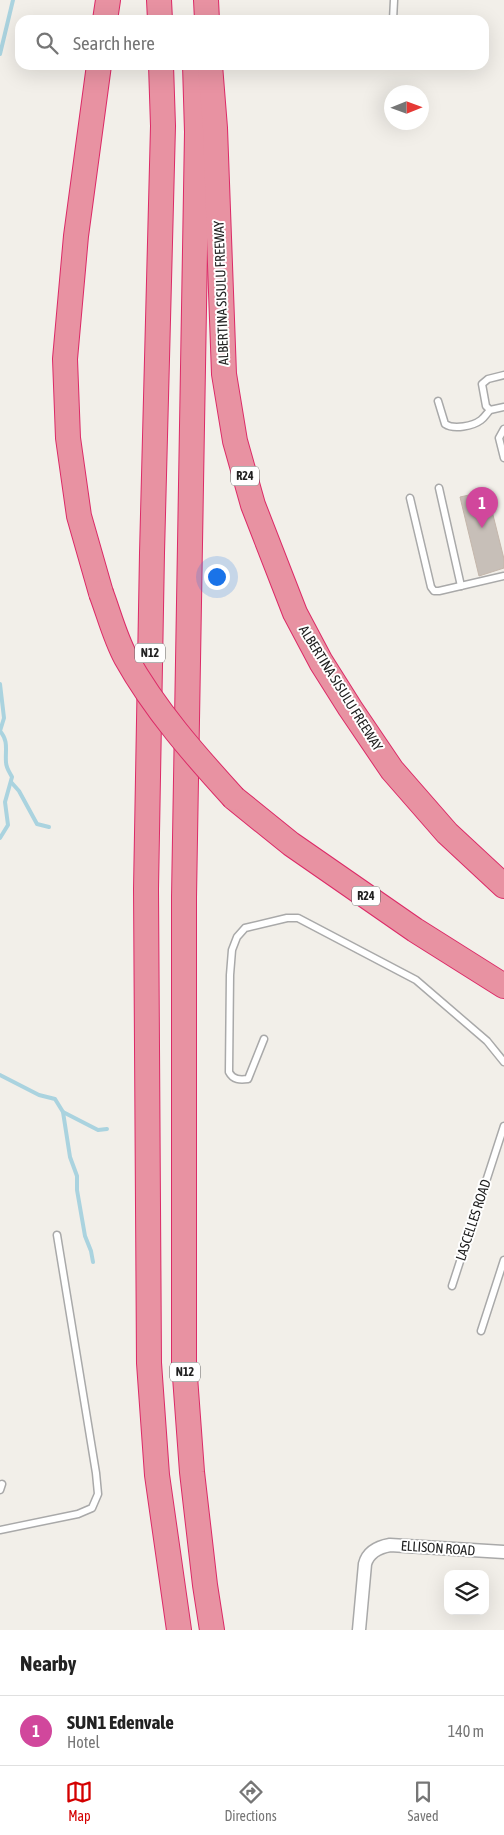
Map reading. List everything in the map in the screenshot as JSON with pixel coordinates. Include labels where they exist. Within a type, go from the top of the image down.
[{"type":"highway","points":[[106,15],[108,0]]},
{"type":"highway","points":[[159,0],[160,15]]},
{"type":"highway","points":[[194,0],[195,15]]},
{"type":"highway","points":[[206,0],[207,15]]},
{"type":"highway","name":"R24","points":[[98,70],[76,236],[65,359],[68,438],[79,516],[101,593],[125,657],[154,703],[181,740],[234,798],[299,850],[415,930],[504,986]]},
{"type":"highway","name":"N12","points":[[161,70],[163,126],[146,889],[149,1363],[157,1475],[179,1630]]},
{"type":"highway","name":"N12","points":[[195,70],[196,142],[184,897],[184,1353],[192,1472],[204,1585],[212,1630]]},
{"type":"highway","name":"ALBERTINA SISULU FREEWAY","points":[[210,70],[215,128],[224,374],[235,441],[253,505],[295,613],[321,662],[350,708],[398,777],[447,833],[504,886]]},
{"type":"street","name":"ELLISON ROAD","points":[[359,1630],[366,1559],[380,1547],[390,1545],[504,1552]]},
{"type":"lane","points":[[393,15],[394,0]]},
{"type":"lane","points":[[490,410],[486,406],[482,384],[504,375]]},
{"type":"lane","points":[[438,401],[445,424],[454,428],[477,422],[483,419],[490,410],[504,407]]},
{"type":"lane","points":[[504,429],[500,438],[504,458]]},
{"type":"lane","points":[[439,488],[461,586]]},
{"type":"lane","points":[[410,498],[431,587],[434,591],[504,576]]},
{"type":"lane","points":[[264,1039],[248,1079],[235,1079],[231,1076],[229,1062],[232,950],[237,937],[245,928],[295,918],[330,934],[416,980],[487,1042],[504,1062]]},
{"type":"lane","name":"LASCELLES ROAD","points":[[452,1286],[504,1126]]},
{"type":"lane","points":[[0,1530],[78,1514],[92,1508],[98,1494],[56,1235]]},
{"type":"lane","points":[[481,1331],[504,1260]]},
{"type":"building","points":[[487,491],[504,559],[504,568],[479,576],[460,497]]},
{"type":"waterway","points":[[0,54],[13,0]]},
{"type":"waterway","points":[[0,684],[4,718],[0,731],[6,742],[6,764],[12,777],[5,802],[8,825],[0,838]]},
{"type":"waterway","points":[[11,782],[19,791],[37,824],[49,827]]},
{"type":"waterway","points":[[0,1075],[39,1095],[55,1099],[63,1112],[70,1157],[77,1176],[77,1190],[85,1236],[93,1262]]},
{"type":"waterway","points":[[63,1112],[98,1130],[107,1129]]},
{"type":"place","name":"SUN1 Edenvale","points":[[482,528]]}]
